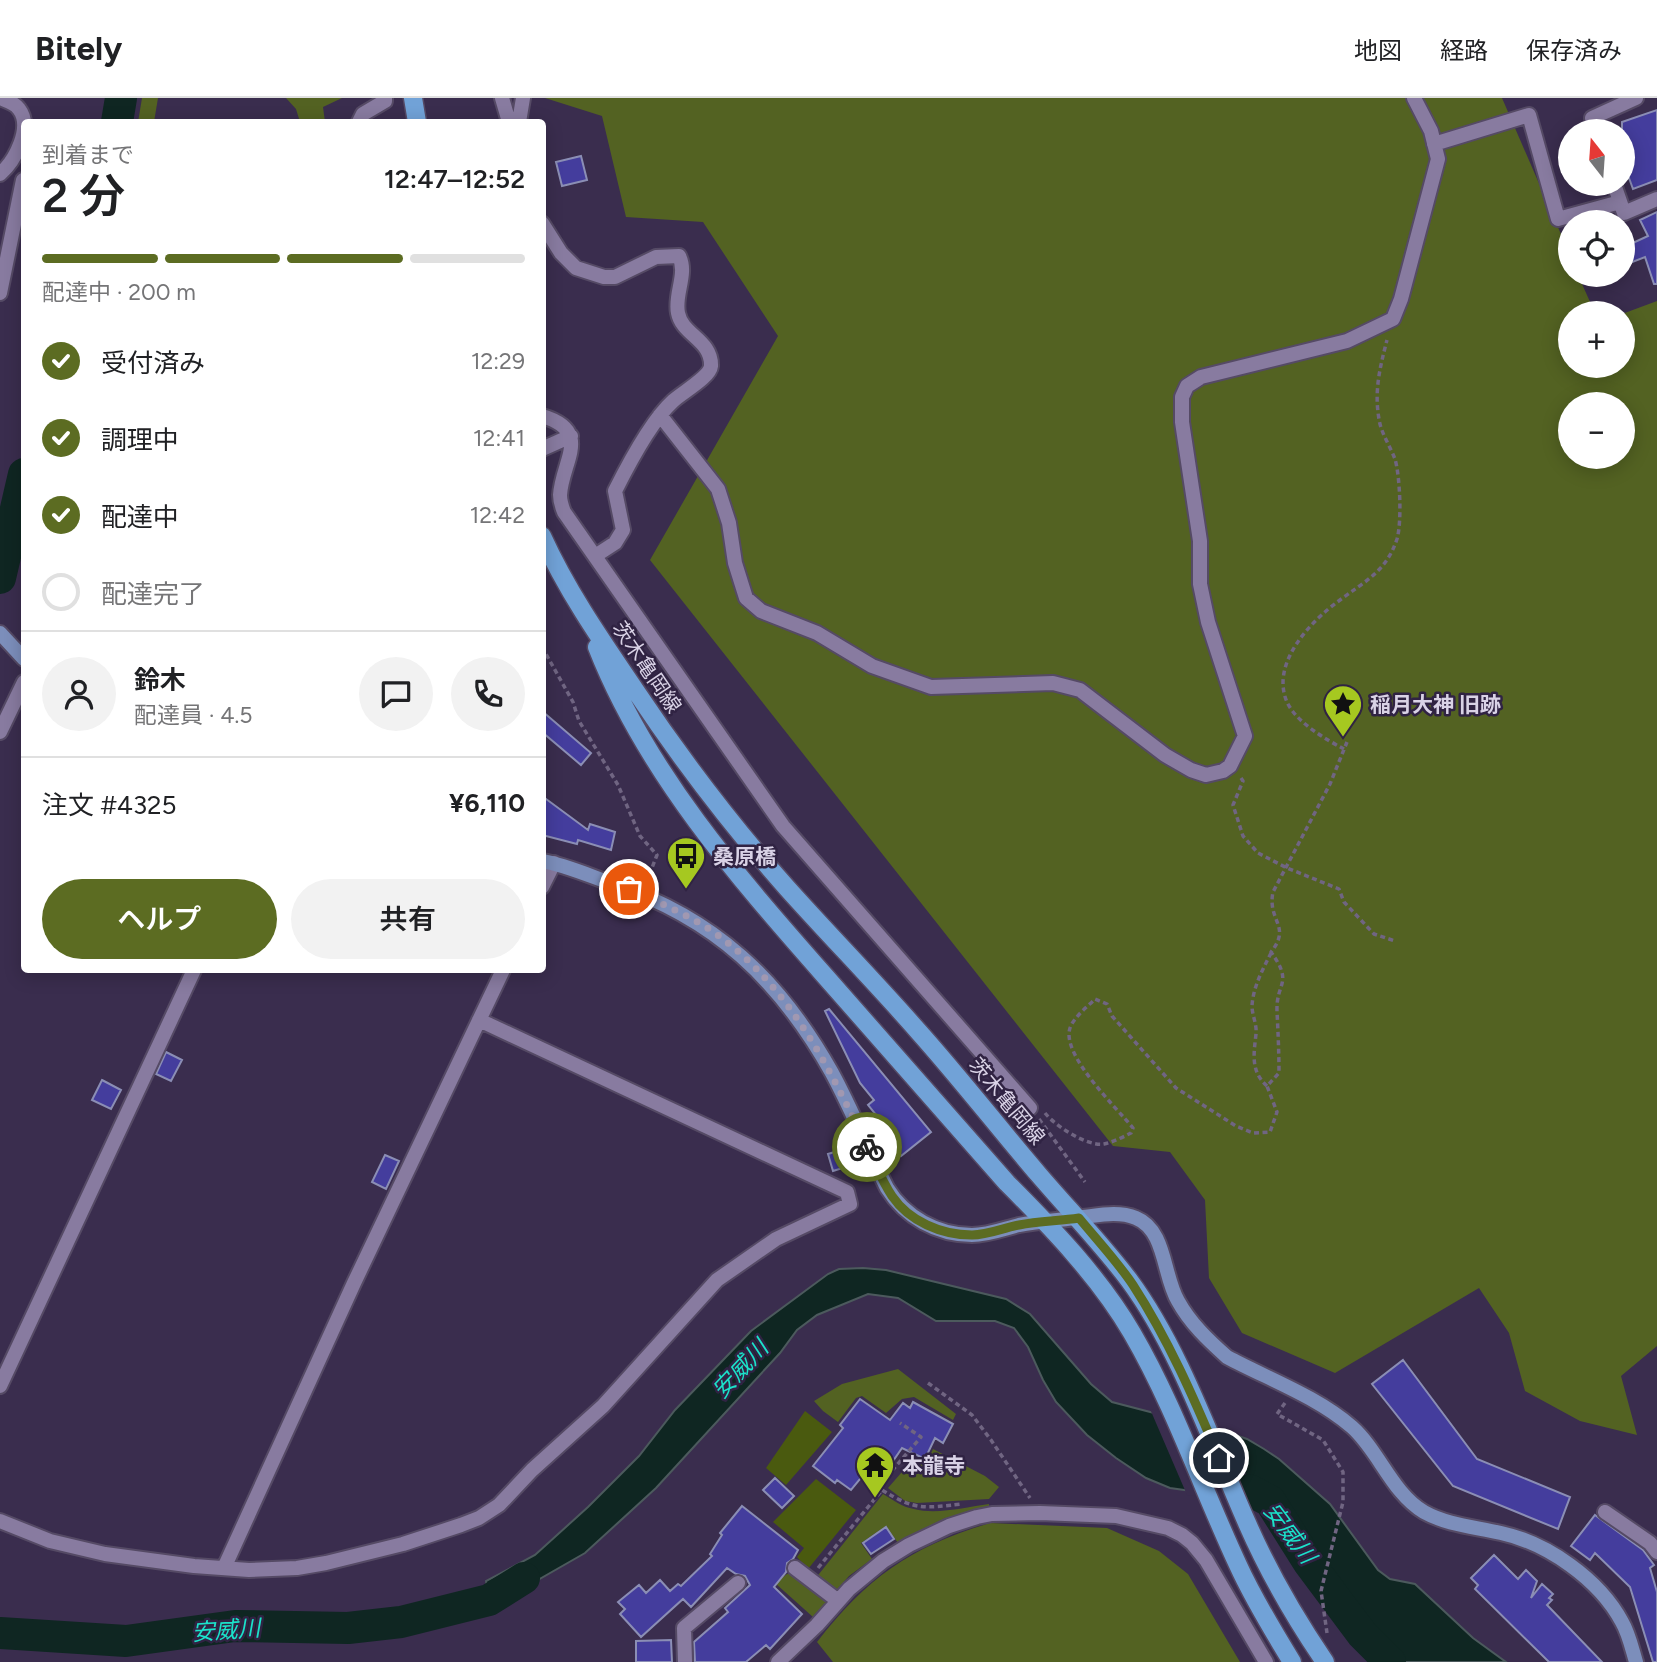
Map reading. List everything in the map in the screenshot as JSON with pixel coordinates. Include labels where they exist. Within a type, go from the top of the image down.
[{"type":"main road","points":[[413,98],[416,119]]},
{"type":"main road","name":"茨木亀岡線","points":[[546,545],[584,614],[653,718],[730,821],[785,886],[919,1032],[1040,1176],[1079,1218],[1132,1284],[1170,1348],[1190,1389],[1249,1527],[1293,1611],[1325,1662]]},
{"type":"main road","name":"茨木亀岡線","points":[[584,614],[608,675],[634,726],[706,835],[768,911],[1007,1183],[1046,1222],[1086,1270],[1130,1330],[1162,1390],[1243,1576],[1292,1662]]},
{"type":"street","points":[[0,98],[18,106],[24,119]]},
{"type":"street","points":[[360,119],[363,114],[385,101],[385,98]]},
{"type":"street","points":[[502,98],[508,119]]},
{"type":"street","points":[[520,119],[523,98]]},
{"type":"street","points":[[660,415],[718,489],[729,523],[735,562],[746,598],[761,611],[817,633],[872,666],[931,687],[1053,683],[1080,690],[1165,755],[1191,770],[1206,775],[1223,771],[1230,766],[1245,736],[1208,622],[1200,584],[1200,541],[1182,422],[1182,397],[1187,386],[1200,377],[1347,341],[1392,319],[1401,299],[1438,159],[1414,98]]},
{"type":"street","points":[[1592,119],[1636,98]]},
{"type":"street","points":[[1434,144],[1529,115],[1558,219],[1620,202]]},
{"type":"street","points":[[0,174],[8,167],[21,139]]},
{"type":"street","points":[[0,293],[21,190]]},
{"type":"street","points":[[1618,196],[1624,213],[1657,199]]},
{"type":"street","points":[[546,230],[561,254],[576,268],[604,277],[615,277],[656,257],[679,256],[683,264],[678,313],[684,326],[699,338],[708,350],[711,367],[705,378],[688,388],[660,415],[615,491],[623,530],[615,543],[595,556]]},
{"type":"street","points":[[546,417],[558,421],[571,436],[572,451],[559,496],[564,512],[783,826],[1030,1108]]},
{"type":"street","points":[[546,447],[571,436]]},
{"type":"street","points":[[0,633],[21,656]]},
{"type":"street","points":[[0,732],[21,688]]},
{"type":"street","points":[[548,862],[629,889],[691,918],[717,934],[759,971],[783,998],[813,1042],[833,1075],[887,1188],[911,1215],[945,1232],[973,1235],[1046,1222],[1121,1214],[1146,1224],[1160,1247],[1167,1276],[1177,1300],[1214,1346],[1227,1357],[1328,1409],[1353,1429],[1399,1487],[1424,1511],[1456,1524],[1534,1543],[1577,1571],[1611,1606],[1622,1622],[1636,1662]]},
{"type":"street","points":[[0,1385],[193,973]]},
{"type":"street","points":[[224,1569],[354,1283],[502,973]]},
{"type":"street","points":[[0,1521],[32,1535],[76,1548],[157,1562],[224,1569],[271,1570],[326,1563],[403,1545],[479,1518],[499,1505],[532,1469],[603,1406],[717,1280],[776,1239],[850,1204],[847,1192],[479,1020]]},
{"type":"street","points":[[1605,1512],[1657,1552]]},
{"type":"street","points":[[778,1662],[817,1625],[837,1600],[883,1561],[935,1532],[992,1514],[1040,1513],[1116,1516],[1168,1528],[1182,1535],[1206,1560],[1266,1662]]},
{"type":"street","points":[[795,1568],[837,1600]]},
{"type":"street","points":[[685,1662],[684,1628],[738,1583]]},
{"type":"path","points":[[1344,749],[1299,718],[1287,703],[1283,686],[1284,665],[1311,627],[1338,600],[1371,579],[1387,559],[1397,538],[1399,516],[1396,461],[1379,422],[1376,384],[1392,319]]},
{"type":"path","points":[[546,654],[573,702],[579,721],[618,785],[640,836],[657,855],[648,878]]},
{"type":"path","points":[[1085,1182],[1030,1108],[1035,1105],[1041,1108],[1051,1120],[1064,1129],[1084,1140],[1102,1145],[1131,1133],[1133,1128],[1100,1091],[1073,1050],[1068,1035],[1071,1024],[1095,999],[1107,1004],[1112,1016],[1176,1088],[1236,1126],[1252,1133],[1270,1132],[1277,1112],[1267,1086],[1256,1072],[1253,1057],[1256,1030],[1252,1007],[1258,981],[1281,933],[1270,903],[1307,825],[1330,785],[1347,742]]},
{"type":"path","points":[[1230,766],[1243,780],[1233,805],[1243,836],[1258,853],[1339,889],[1343,902],[1374,934],[1395,941]]},
{"type":"path","points":[[1267,1086],[1279,1073],[1280,1038],[1276,1007],[1283,985],[1281,967],[1271,952]]},
{"type":"path","points":[[928,1383],[972,1415],[1040,1513]]},
{"type":"path","points":[[1289,1399],[1277,1414],[1323,1440],[1343,1472],[1343,1502],[1321,1591],[1329,1633],[1322,1636]]},
{"type":"path","points":[[808,1580],[921,1437],[900,1423]]},
{"type":"path","points":[[869,1481],[904,1504],[916,1507],[962,1504]]},
{"type":"green space","points":[[142,98],[158,98],[154,119],[138,119]]},
{"type":"green space","points":[[286,98],[342,98],[323,107],[325,119],[299,119],[296,109]]},
{"type":"green space","points":[[545,98],[1502,98],[1558,227],[1558,287],[1583,287],[1590,301],[1558,301],[1558,378],[1635,378],[1635,309],[1657,301],[1657,1346],[1621,1376],[1637,1435],[1580,1421],[1525,1391],[1509,1333],[1479,1288],[1335,1373],[1242,1333],[1209,1278],[1205,1200],[1170,1152],[1113,1146],[650,560],[778,336],[703,222],[626,217],[602,116]]},
{"type":"green space","points":[[898,1369],[956,1414],[953,1420],[914,1397],[902,1399],[886,1413],[862,1396],[856,1398],[838,1422],[814,1401],[842,1384]]},
{"type":"green space","points":[[805,1411],[832,1432],[786,1485],[766,1468]]},
{"type":"green space","points":[[933,1449],[985,1476],[999,1487],[989,1499],[917,1503],[905,1501],[888,1488],[915,1457],[927,1462]]},
{"type":"green space","points":[[816,1479],[856,1510],[808,1569],[797,1557],[804,1548],[773,1522]]},
{"type":"green space","points":[[883,1494],[906,1507],[923,1511],[989,1506],[898,1543],[886,1526],[861,1543],[872,1559],[849,1576],[834,1593],[815,1579]]},
{"type":"green space","points":[[990,1523],[1107,1528],[1159,1551],[1188,1574],[1240,1662],[833,1662],[817,1642],[854,1599],[893,1567],[936,1543]]},
{"type":"green space","points":[[794,1573],[830,1598],[813,1617],[775,1583],[787,1574]]},
{"type":"water","points":[[839,1269],[886,1270],[1006,1299],[1030,1314],[1091,1384],[1112,1402],[1227,1432],[1264,1449],[1330,1504],[1378,1570],[1390,1579],[1415,1584],[1473,1638],[1506,1662],[1388,1662],[1300,1537],[1281,1516],[1256,1500],[1170,1488],[1146,1478],[1116,1458],[1087,1435],[1056,1402],[1028,1347],[1014,1328],[995,1321],[936,1321],[898,1298],[868,1294],[817,1315],[797,1330],[780,1353],[656,1488],[585,1553],[496,1604],[489,1600],[486,1581],[535,1555],[588,1507],[639,1456],[675,1410],[751,1331],[828,1274]]},
{"type":"pier","points":[[1150,1409],[1226,1428],[1260,1507],[1255,1504],[1187,1495]]},
{"type":"building","points":[[1657,110],[1657,180],[1635,188],[1635,119],[1631,119]]},
{"type":"building","points":[[581,156],[587,180],[562,186],[556,162]]},
{"type":"building","points":[[1657,212],[1657,284],[1654,284],[1645,257],[1635,261],[1635,242],[1648,236],[1640,220]]},
{"type":"building","points":[[546,714],[591,753],[581,765],[546,735]]},
{"type":"building","points":[[546,799],[588,830],[590,824],[615,832],[611,850],[578,840],[577,844],[546,836]]},
{"type":"building","points":[[829,1009],[931,1132],[901,1156],[884,1135],[889,1131],[868,1105],[874,1100],[860,1083],[825,1011]]},
{"type":"building","points":[[166,1052],[182,1060],[171,1081],[156,1074]]},
{"type":"building","points":[[102,1080],[121,1090],[111,1109],[92,1100]]},
{"type":"building","points":[[841,1150],[846,1167],[833,1171],[828,1154]]},
{"type":"building","points":[[385,1155],[399,1161],[386,1189],[372,1182]]},
{"type":"building","points":[[1403,1360],[1477,1459],[1570,1497],[1558,1529],[1453,1486],[1372,1384]]},
{"type":"building","points":[[860,1399],[890,1420],[903,1403],[910,1408],[913,1402],[953,1424],[943,1443],[935,1438],[925,1459],[902,1448],[893,1461],[887,1457],[876,1472],[872,1469],[867,1476],[864,1474],[851,1490],[837,1480],[835,1483],[813,1466],[843,1428],[840,1425]]},
{"type":"building","points":[[775,1478],[794,1496],[782,1508],[763,1490]]},
{"type":"building","points":[[742,1506],[798,1550],[787,1563],[786,1572],[774,1587],[802,1614],[770,1649],[766,1645],[746,1662],[695,1662],[694,1642],[728,1612],[725,1608],[750,1585],[745,1576],[727,1568],[691,1607],[683,1599],[641,1637],[620,1614],[625,1609],[618,1602],[639,1585],[646,1593],[660,1580],[670,1591],[678,1584],[681,1586],[712,1556],[710,1554],[722,1535],[720,1533]]},
{"type":"building","points":[[1595,1515],[1643,1550],[1654,1565],[1650,1568],[1657,1592],[1657,1662],[1653,1662],[1630,1587],[1595,1553],[1590,1560],[1571,1546]]},
{"type":"building","points":[[886,1527],[894,1539],[871,1554],[863,1543]]},
{"type":"building","points":[[1494,1555],[1518,1579],[1526,1570],[1537,1581],[1531,1598],[1542,1584],[1553,1594],[1547,1605],[1602,1662],[1549,1662],[1475,1589],[1478,1585],[1471,1578]]},
{"type":"building","points":[[671,1640],[672,1662],[636,1662],[636,1641]]},
{"type":"waterway","name":"安威川","points":[[118,119],[121,98]]},
{"type":"waterway","name":"安威川","points":[[0,578],[21,487]]},
{"type":"waterway","name":"安威川","points":[[1249,1490],[1270,1501],[1309,1563],[1362,1634],[1390,1662]]},
{"type":"waterway","name":"安威川","points":[[0,1633],[126,1641],[235,1626],[348,1628],[401,1622],[489,1600],[524,1578]]},
{"type":"way so far","points":[[629,889],[691,918],[717,934],[759,971],[783,998],[819,1051],[867,1147]]},
{"type":"place","name":"稲月大神 旧跡","points":[[1343,738]]},
{"type":"place","name":"桑原橋","points":[[686,890]]},
{"type":"place","name":"本龍寺","points":[[875,1499]]},
{"type":"route","points":[[867,1147],[887,1188],[898,1203],[927,1225],[945,1232],[973,1235],[997,1232],[1019,1225],[1079,1218],[1132,1284],[1170,1348],[1219,1458]]}]
